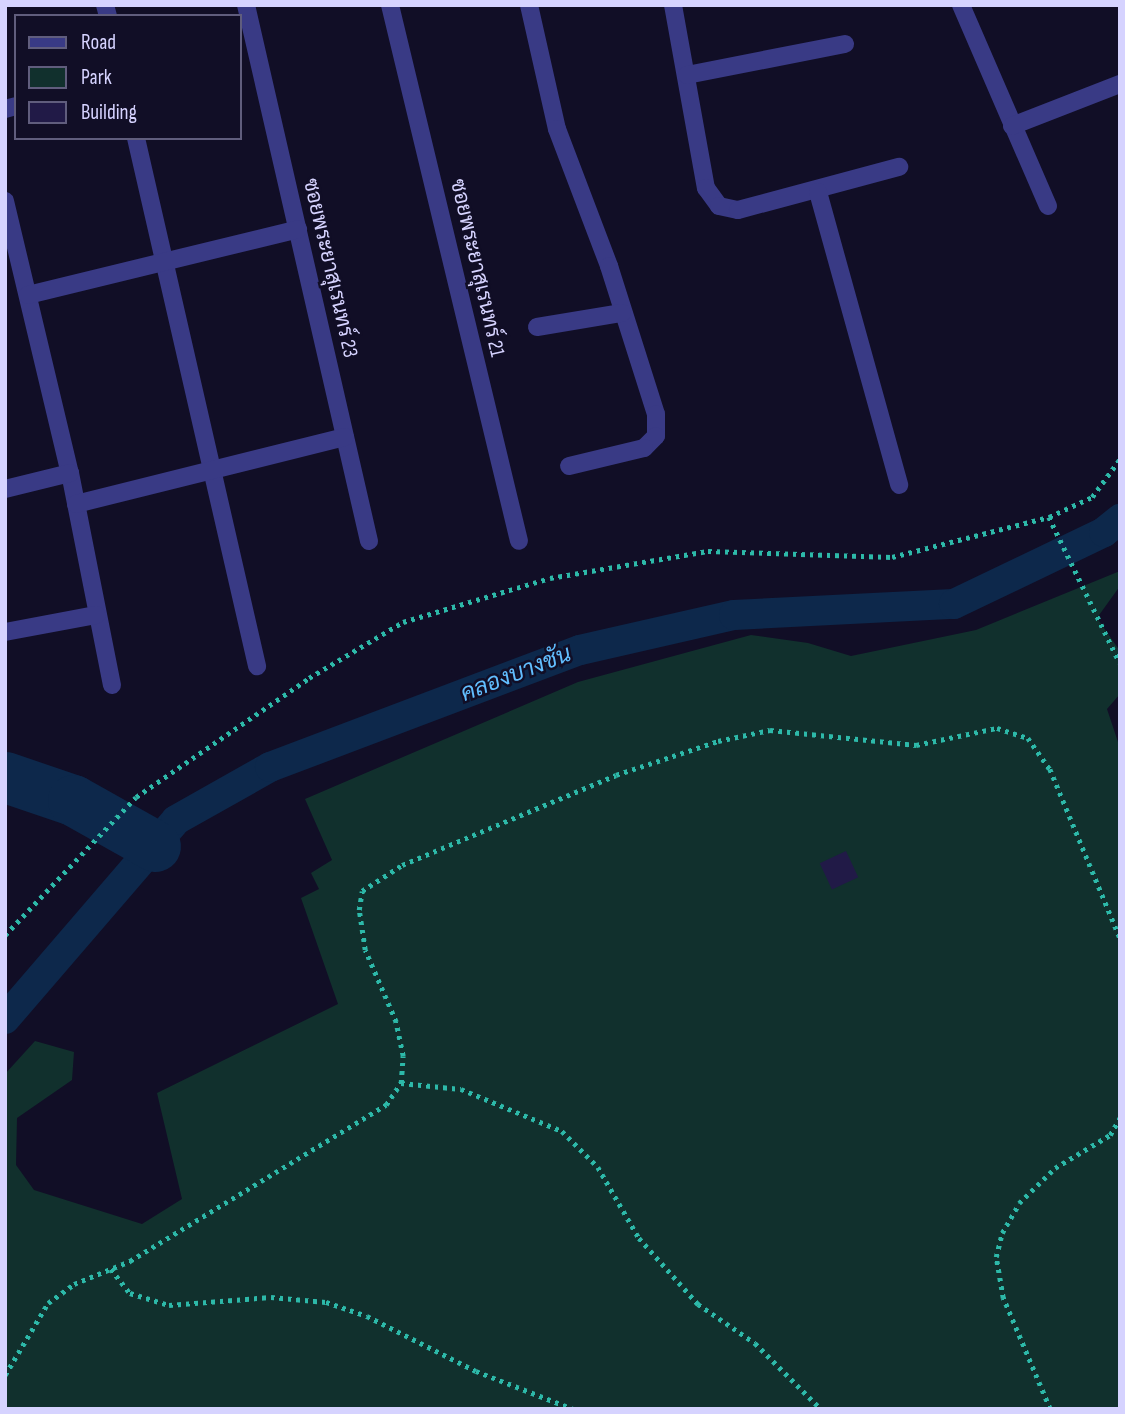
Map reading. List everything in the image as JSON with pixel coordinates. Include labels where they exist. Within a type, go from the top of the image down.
[{"type":"street","name":"ซอยพระยาสุเรนทร์ 23","points":[[246,5],[246,33],[298,229],[369,541]]},
{"type":"street","name":"ซอยพระยาสุเรนทร์ 21","points":[[390,5],[519,541]]},
{"type":"street","points":[[529,5],[557,129],[656,414],[656,436],[644,448],[569,466]]},
{"type":"street","points":[[673,5],[706,188],[719,206],[738,211],[818,192],[899,167]]},
{"type":"street","points":[[961,5],[1048,206]]},
{"type":"street","points":[[687,75],[845,44]]},
{"type":"street","points":[[1012,126],[1120,84]]},
{"type":"street","points":[[136,140],[257,666]]},
{"type":"street","points":[[818,192],[899,485]]},
{"type":"street","points":[[7,213],[70,473],[112,685]]},
{"type":"street","points":[[27,295],[298,229]]},
{"type":"street","points":[[537,327],[622,313]]},
{"type":"street","points":[[76,504],[345,437]]},
{"type":"street","points":[[5,489],[70,473]]},
{"type":"street","points":[[5,632],[96,615]]},
{"type":"path","points":[[5,935],[96,843],[136,797],[309,678],[403,622],[550,578],[695,553],[892,557],[1050,518],[1092,497],[1120,459]]},
{"type":"path","points":[[1113,470],[1120,475]]},
{"type":"path","points":[[1050,518],[1095,603],[1120,663]]},
{"type":"path","points":[[5,1375],[48,1303],[74,1284],[111,1269],[386,1105],[401,1083],[403,1056],[396,1021],[365,950],[359,909],[362,891],[402,865],[616,775],[771,730],[916,745],[997,728],[1028,738],[1050,769],[1120,938]]},
{"type":"path","points":[[401,1083],[461,1089],[562,1131],[598,1167],[639,1238],[698,1304],[755,1343],[821,1409]]},
{"type":"path","points":[[1050,1409],[1003,1298],[996,1257],[1002,1233],[1019,1203],[1055,1168],[1110,1135],[1120,1118]]},
{"type":"path","points":[[111,1269],[130,1293],[169,1305],[271,1297],[326,1301],[367,1317],[476,1371],[573,1409]]},
{"type":"green space","points":[[1120,571],[1120,586],[1097,618],[1120,651],[1120,694],[1107,709],[1120,748],[1120,1409],[5,1409],[5,1074],[35,1041],[74,1052],[72,1080],[17,1118],[16,1165],[34,1190],[142,1224],[182,1199],[157,1093],[338,1004],[301,898],[319,889],[311,873],[332,860],[305,799],[578,682],[751,635],[808,643],[851,656],[976,630]]},
{"type":"building","points":[[846,851],[858,877],[832,890],[820,863]]},
{"type":"waterway","name":"คลองบางชัน","points":[[5,1019],[176,820],[270,767],[580,650],[734,615],[954,604],[1104,532],[1120,519]]},
{"type":"waterway","points":[[5,777],[73,800],[155,846]]}]
